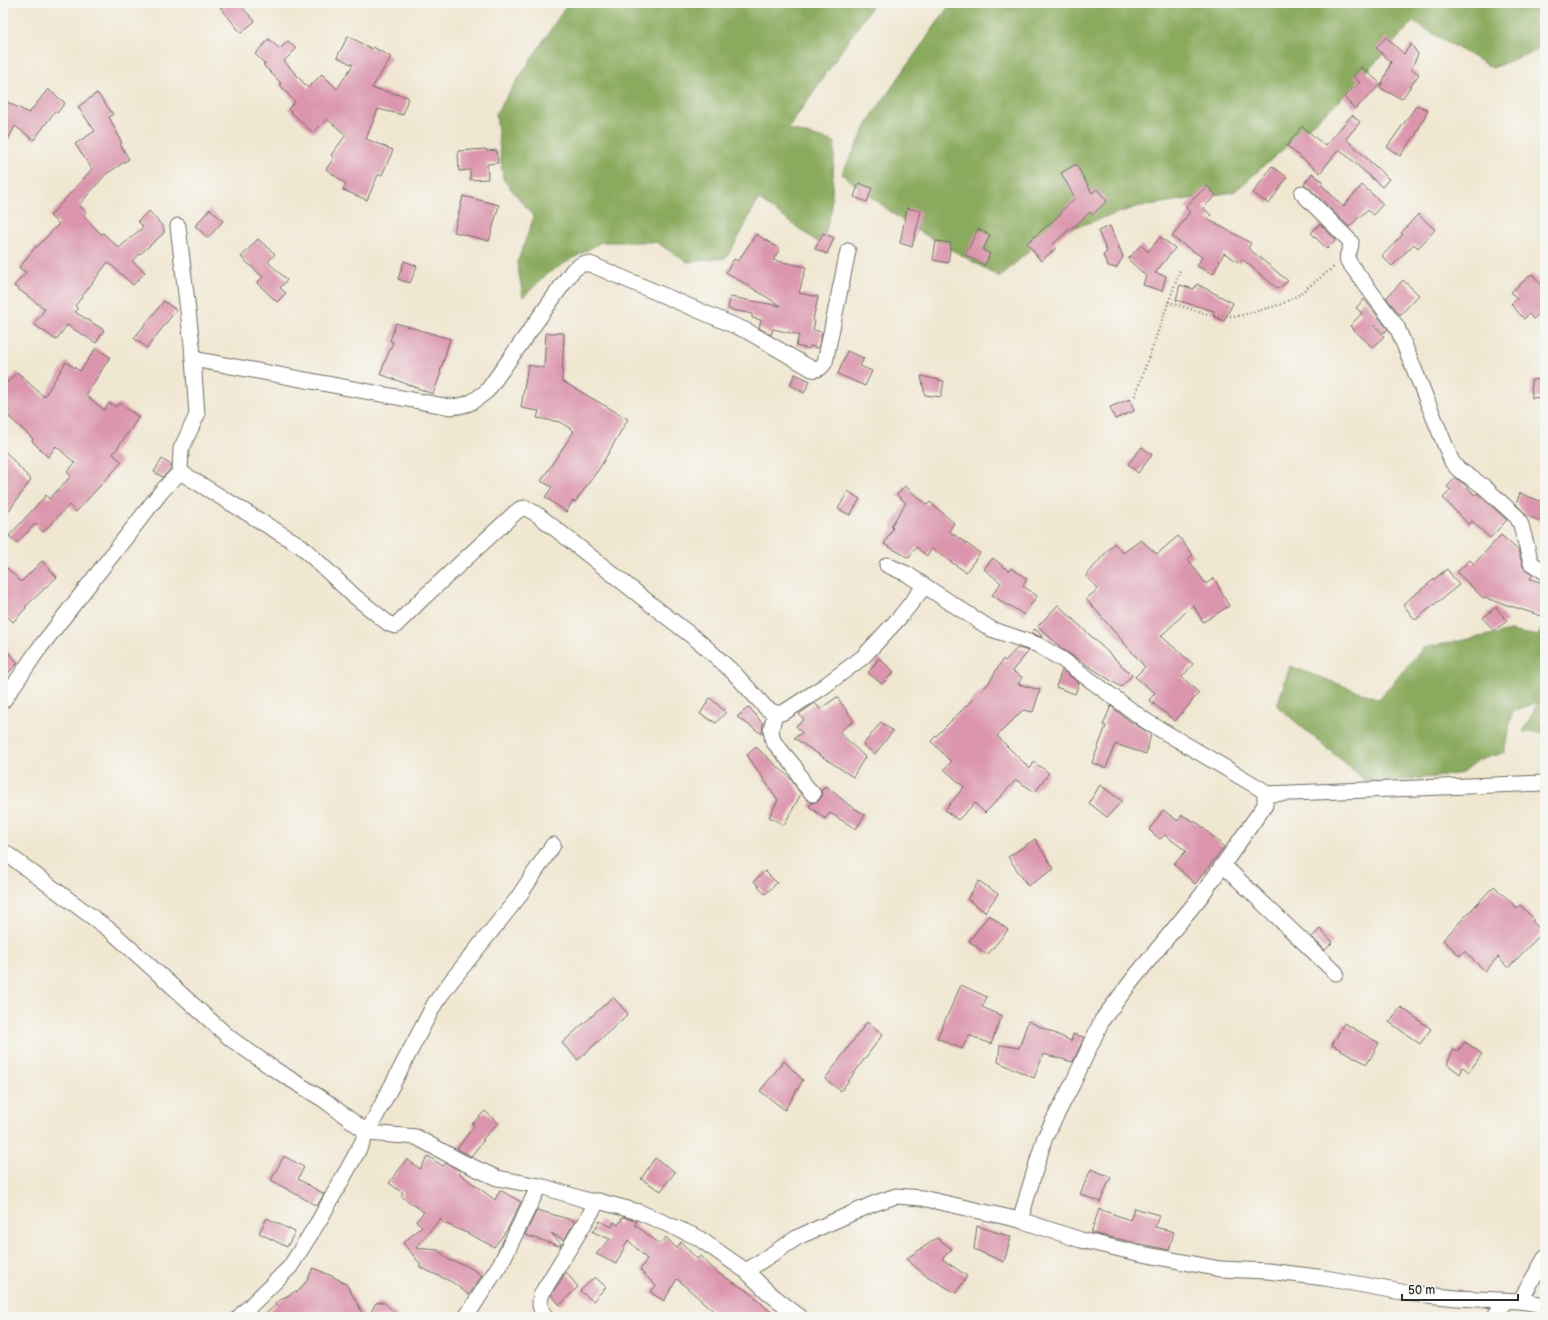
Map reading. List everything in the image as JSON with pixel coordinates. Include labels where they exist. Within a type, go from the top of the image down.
[{"type":"street","points":[[1302,193],[1349,240],[1351,246],[1347,259],[1397,327],[1452,462],[1458,469],[1483,486],[1517,517],[1521,524],[1531,563],[1545,572]]},
{"type":"street","points":[[3,701],[38,650],[161,492],[180,472],[181,449],[197,415],[193,359],[178,226]]},
{"type":"street","points":[[193,359],[450,407],[464,406],[476,400],[487,391],[573,270],[582,264],[590,264],[747,331],[812,369],[818,370],[825,362],[848,251]]},
{"type":"street","points":[[180,472],[301,546],[353,595],[389,624],[395,626],[518,510],[523,508],[529,509],[701,642],[734,673],[766,708],[774,712],[781,713],[786,711],[823,687],[863,657],[900,617],[919,593],[928,588]]},
{"type":"street","points":[[887,565],[906,574],[991,629],[1038,645],[1063,660],[1146,721],[1261,789],[1265,794],[1265,805],[1201,896],[1102,1020],[1073,1083],[1044,1137],[1020,1220]]},
{"type":"street","points":[[774,712],[770,730],[773,741],[794,766],[804,784],[813,794]]},
{"type":"street","points":[[1265,794],[1545,783]]},
{"type":"street","points":[[238,1317],[290,1267],[320,1219],[368,1134],[435,1003],[517,899],[553,845]]},
{"type":"street","points":[[3,851],[112,931],[231,1039],[274,1069],[324,1100],[368,1134],[416,1137],[462,1162],[497,1178],[539,1186],[588,1201],[598,1201],[639,1212],[697,1237],[746,1271],[769,1293],[800,1317]]},
{"type":"street","points":[[1223,865],[1336,973]]},
{"type":"street","points":[[466,1317],[502,1261],[539,1186]]},
{"type":"street","points":[[746,1271],[798,1237],[873,1204],[896,1196],[922,1198],[1020,1220],[1081,1240],[1137,1253],[1220,1269],[1268,1271],[1325,1278],[1407,1293],[1513,1301],[1545,1305]]},
{"type":"street","points":[[546,1317],[540,1308],[539,1301],[542,1293],[598,1201]]},
{"type":"street","points":[[1494,1317],[1513,1301],[1545,1258]]},
{"type":"path","points":[[1168,302],[1213,316],[1239,316],[1258,312],[1282,304],[1298,295],[1333,267],[1347,259]]},
{"type":"path","points":[[1135,396],[1180,270]]},
{"type":"green space","points":[[568,3],[874,3],[788,129],[835,142],[831,211],[822,245],[758,199],[739,237],[726,258],[687,262],[656,242],[601,242],[548,273],[523,297],[517,263],[534,217],[503,179],[496,113]]},
{"type":"green space","points":[[951,3],[1545,3],[1545,47],[1492,68],[1413,22],[1342,98],[1234,192],[1136,207],[1043,238],[1000,277],[908,225],[842,174],[871,117]]},
{"type":"green space","points":[[1544,624],[1545,733],[1523,732],[1538,702],[1512,712],[1504,753],[1478,760],[1462,773],[1436,777],[1368,783],[1277,706],[1290,666],[1379,699],[1423,648],[1510,631],[1538,636]]},
{"type":"building","points":[[217,3],[238,3],[255,21],[241,33]]},
{"type":"building","points":[[348,36],[391,57],[372,88],[408,97],[403,115],[378,109],[366,139],[393,150],[382,175],[378,175],[367,200],[343,190],[346,184],[326,169],[334,158],[331,155],[346,135],[327,119],[313,133],[288,109],[295,102],[279,84],[281,83],[263,65],[265,64],[255,54],[269,39],[280,49],[288,41],[296,49],[284,61],[308,88],[322,74],[337,89],[353,65],[337,57]]},
{"type":"building","points":[[1386,37],[1404,54],[1411,44],[1418,54],[1411,69],[1419,74],[1402,99],[1380,88],[1391,62],[1376,48]]},
{"type":"building","points":[[1361,67],[1381,84],[1355,109],[1344,97],[1360,82],[1353,77]]},
{"type":"building","points":[[48,89],[65,103],[57,113],[55,111],[34,140],[15,126],[3,150],[3,100],[29,113]]},
{"type":"building","points":[[97,93],[113,114],[109,117],[122,143],[120,144],[129,159],[106,174],[79,205],[86,212],[83,215],[101,234],[103,233],[119,248],[143,227],[138,221],[149,211],[164,228],[164,233],[132,261],[145,272],[133,285],[108,262],[75,306],[78,309],[75,312],[104,330],[96,343],[67,325],[56,340],[34,324],[45,309],[14,286],[26,272],[19,268],[36,246],[37,247],[59,224],[50,216],[92,169],[75,144],[95,131],[78,107]]},
{"type":"building","points":[[1417,105],[1428,110],[1415,136],[1400,156],[1387,147]]},
{"type":"building","points":[[1352,115],[1360,122],[1346,139],[1389,179],[1382,187],[1339,149],[1320,173],[1287,146],[1302,126],[1325,146]]},
{"type":"building","points":[[486,149],[487,151],[496,150],[498,163],[487,164],[488,179],[470,180],[470,170],[459,171],[458,151]]},
{"type":"building","points":[[1076,164],[1092,193],[1097,189],[1107,201],[1092,215],[1090,212],[1053,244],[1056,248],[1041,261],[1027,243],[1062,213],[1060,212],[1075,198],[1061,173]]},
{"type":"building","points":[[1272,166],[1287,177],[1269,204],[1253,193]]},
{"type":"building","points":[[1312,173],[1323,182],[1321,184],[1343,207],[1362,185],[1383,204],[1373,215],[1367,210],[1349,227],[1304,184]]},
{"type":"building","points":[[859,183],[872,188],[867,202],[854,197]]},
{"type":"building","points":[[1207,186],[1216,195],[1203,208],[1211,215],[1207,219],[1251,243],[1248,248],[1288,281],[1278,289],[1242,259],[1240,263],[1224,253],[1213,274],[1197,266],[1202,257],[1172,237],[1189,213],[1185,207]]},
{"type":"building","points":[[463,196],[499,205],[489,241],[454,232]]},
{"type":"building","points":[[907,208],[921,211],[912,247],[900,243]]},
{"type":"building","points":[[210,209],[223,221],[208,238],[195,226]]},
{"type":"building","points":[[1418,214],[1435,230],[1418,248],[1414,244],[1392,266],[1382,256],[1403,234],[1401,233]]},
{"type":"building","points":[[1320,224],[1336,240],[1327,249],[1311,233]]},
{"type":"building","points":[[1110,226],[1123,257],[1116,268],[1108,266],[1103,255],[1107,252],[1098,231]]},
{"type":"building","points":[[978,229],[990,235],[983,250],[990,254],[985,265],[965,255]]},
{"type":"building","points":[[823,233],[834,238],[827,254],[815,249]]},
{"type":"building","points":[[756,234],[780,249],[773,260],[806,267],[799,293],[818,297],[813,320],[815,321],[813,330],[822,332],[818,348],[810,346],[809,349],[796,346],[799,335],[773,329],[771,335],[759,328],[761,320],[752,318],[752,314],[728,309],[730,297],[781,306],[726,272],[734,259],[738,261]]},
{"type":"building","points":[[1160,237],[1175,248],[1155,273],[1166,276],[1162,291],[1143,285],[1146,276],[1128,259],[1141,245],[1148,252]]},
{"type":"building","points":[[258,239],[275,254],[268,262],[287,280],[280,288],[286,293],[277,302],[257,283],[263,277],[241,257]]},
{"type":"building","points":[[936,241],[951,243],[948,263],[933,260]]},
{"type":"building","points":[[404,261],[417,266],[410,283],[398,279]]},
{"type":"building","points":[[1532,274],[1545,289],[1545,309],[1533,319],[1529,314],[1524,319],[1511,304],[1517,299],[1511,292]]},
{"type":"building","points":[[1403,280],[1419,295],[1400,315],[1386,298]]},
{"type":"building","points":[[1197,284],[1233,303],[1224,321],[1213,316],[1214,311],[1176,300],[1180,285],[1194,289]]},
{"type":"building","points":[[1364,299],[1388,329],[1384,333],[1375,325],[1374,326],[1384,336],[1373,348],[1350,326],[1362,313],[1356,308]]},
{"type":"building","points":[[164,301],[176,310],[147,348],[134,338]]},
{"type":"building","points":[[396,323],[450,339],[440,372],[441,373],[433,394],[380,374],[393,342],[390,341]]},
{"type":"building","points":[[546,333],[564,333],[562,381],[628,419],[599,469],[566,512],[545,497],[552,487],[541,481],[574,431],[560,422],[537,418],[539,411],[521,408],[528,365],[544,368]]},
{"type":"building","points":[[96,348],[110,357],[86,395],[104,410],[109,403],[116,407],[119,403],[139,417],[113,454],[122,462],[76,512],[69,505],[43,532],[35,524],[17,543],[9,536],[46,495],[49,499],[71,476],[67,472],[75,463],[56,446],[48,457],[32,441],[33,439],[6,414],[10,410],[3,404],[3,387],[17,372],[44,397],[66,362],[80,371]]},
{"type":"building","points":[[847,351],[864,358],[860,366],[872,371],[865,386],[838,374]]},
{"type":"building","points":[[795,374],[810,381],[804,393],[790,385]]},
{"type":"building","points":[[921,376],[944,381],[941,397],[925,395]]},
{"type":"building","points":[[1545,379],[1545,397],[1532,398],[1531,380]]},
{"type":"building","points":[[1130,399],[1134,411],[1115,419],[1110,407]]},
{"type":"building","points":[[1142,447],[1152,455],[1138,473],[1128,464]]},
{"type":"building","points":[[3,449],[31,480],[3,519]]},
{"type":"building","points":[[162,459],[171,465],[171,468],[163,477],[154,472]]},
{"type":"building","points":[[1455,478],[1463,483],[1475,495],[1477,493],[1507,520],[1490,538],[1472,521],[1469,525],[1443,498],[1451,490],[1447,487]]},
{"type":"building","points":[[905,486],[927,505],[930,502],[954,523],[949,531],[980,553],[966,572],[932,549],[927,556],[916,547],[909,558],[884,544],[893,528],[891,526],[906,503],[897,495]]},
{"type":"building","points":[[848,491],[860,499],[850,515],[838,509]]},
{"type":"building","points":[[1520,493],[1545,503],[1545,523],[1526,515],[1516,504]]},
{"type":"building","points":[[1501,535],[1518,550],[1526,571],[1533,575],[1530,579],[1545,583],[1545,617],[1482,597],[1457,572],[1470,560],[1474,564]]},
{"type":"building","points":[[1178,536],[1193,555],[1188,559],[1206,584],[1214,578],[1229,606],[1203,622],[1193,605],[1161,636],[1193,664],[1182,677],[1199,693],[1175,721],[1149,700],[1155,693],[1135,677],[1145,667],[1086,599],[1098,589],[1086,576],[1114,543],[1123,553],[1141,540],[1157,554]]},
{"type":"building","points":[[993,558],[1009,571],[1011,568],[1027,579],[1023,586],[1037,596],[1024,615],[992,595],[1001,583],[984,569]]},
{"type":"building","points":[[42,561],[57,577],[25,607],[26,608],[13,622],[3,612],[3,564],[21,582]]},
{"type":"building","points":[[1447,569],[1459,585],[1415,620],[1403,604]]},
{"type":"building","points":[[1058,605],[1132,675],[1121,687],[1062,649],[1038,626]]},
{"type":"building","points":[[1496,607],[1507,621],[1494,631],[1483,618]]},
{"type":"building","points":[[1035,629],[1042,636],[1041,637],[1031,633]]},
{"type":"building","points":[[3,646],[18,663],[3,678]]},
{"type":"building","points":[[1017,648],[1029,651],[1012,671],[1022,677],[1018,684],[1040,690],[1033,712],[1023,710],[997,736],[1030,769],[1034,762],[1049,773],[1035,792],[1016,780],[985,813],[975,803],[958,820],[945,810],[964,787],[944,769],[951,762],[931,741],[988,684],[1003,659],[1005,661]]},
{"type":"building","points":[[879,658],[894,672],[882,684],[868,673]]},
{"type":"building","points":[[1062,670],[1079,683],[1075,694],[1056,687]]},
{"type":"building","points":[[837,697],[854,721],[839,732],[865,757],[853,777],[794,738],[802,733],[796,726],[804,720],[799,714],[815,703],[820,709]]},
{"type":"building","points":[[710,698],[726,712],[716,723],[700,714]]},
{"type":"building","points":[[1111,706],[1131,722],[1151,734],[1146,754],[1115,744],[1106,768],[1092,763],[1106,726],[1103,725]]},
{"type":"building","points":[[749,707],[763,724],[762,734],[737,717]]},
{"type":"building","points":[[881,722],[893,731],[875,754],[863,745]]},
{"type":"building","points":[[756,747],[790,778],[801,794],[784,825],[769,817],[778,800],[747,755]]},
{"type":"building","points":[[1100,785],[1122,801],[1107,817],[1089,803]]},
{"type":"building","points":[[826,786],[849,805],[865,815],[856,829],[830,813],[825,819],[809,806],[819,800],[822,796],[821,791]]},
{"type":"building","points":[[1163,810],[1178,821],[1182,815],[1199,824],[1224,847],[1195,884],[1174,864],[1186,851],[1165,835],[1160,839],[1149,830]]},
{"type":"building","points":[[1035,839],[1054,869],[1028,886],[1008,857]]},
{"type":"building","points":[[765,871],[777,883],[765,894],[754,881]]},
{"type":"building","points":[[979,881],[998,894],[985,912],[967,899]]},
{"type":"building","points":[[1494,886],[1517,908],[1520,905],[1534,919],[1532,921],[1543,932],[1508,968],[1498,957],[1485,971],[1464,951],[1460,956],[1443,940]]},
{"type":"building","points":[[989,915],[1008,930],[987,955],[969,941]]},
{"type":"building","points":[[1320,929],[1333,942],[1325,950],[1312,937]]},
{"type":"building","points":[[961,985],[987,997],[982,1007],[1002,1016],[991,1044],[969,1035],[962,1049],[937,1038]]},
{"type":"building","points":[[613,997],[628,1014],[578,1060],[562,1043]]},
{"type":"building","points":[[1401,1007],[1431,1029],[1420,1044],[1389,1022]]},
{"type":"building","points":[[1028,1021],[1071,1041],[1073,1034],[1084,1037],[1073,1062],[1043,1054],[1034,1078],[998,1062],[1000,1045],[1019,1048]]},
{"type":"building","points":[[867,1022],[883,1034],[841,1091],[825,1079]]},
{"type":"building","points":[[1344,1023],[1379,1043],[1367,1064],[1332,1045]]},
{"type":"building","points":[[1465,1042],[1482,1054],[1469,1072],[1463,1067],[1460,1074],[1447,1064],[1454,1049],[1457,1052]]},
{"type":"building","points":[[784,1061],[803,1080],[785,1110],[760,1091]]},
{"type":"building","points":[[485,1111],[498,1123],[482,1140],[484,1140],[471,1156],[457,1149],[474,1126],[472,1124]]},
{"type":"building","points":[[284,1156],[304,1167],[298,1179],[324,1194],[317,1206],[271,1180]]},
{"type":"building","points":[[428,1156],[443,1166],[446,1163],[460,1171],[459,1173],[495,1200],[500,1190],[521,1202],[507,1230],[494,1247],[444,1223],[440,1219],[416,1248],[438,1250],[449,1260],[465,1265],[482,1275],[469,1295],[452,1282],[419,1267],[421,1265],[403,1243],[422,1226],[416,1221],[424,1212],[401,1196],[403,1193],[389,1183],[407,1159],[420,1169]]},
{"type":"building","points":[[655,1158],[675,1172],[661,1191],[641,1179]]},
{"type":"building","points":[[1091,1169],[1111,1177],[1100,1202],[1080,1194]]},
{"type":"building","points":[[1134,1208],[1159,1215],[1155,1227],[1174,1232],[1169,1250],[1091,1233],[1099,1209],[1130,1220]]},
{"type":"building","points":[[537,1210],[575,1221],[564,1240],[551,1233],[561,1244],[560,1246],[525,1235]]},
{"type":"building","points":[[623,1217],[637,1222],[635,1225],[660,1244],[666,1237],[676,1248],[681,1242],[697,1259],[700,1256],[718,1273],[749,1292],[776,1317],[720,1317],[677,1279],[664,1301],[650,1292],[656,1286],[640,1270],[647,1259],[628,1240],[616,1264],[596,1254],[610,1239],[593,1232],[600,1221],[612,1227],[614,1222],[618,1225]]},
{"type":"building","points":[[267,1218],[295,1232],[287,1247],[259,1233]]},
{"type":"building","points":[[977,1226],[1011,1237],[1004,1262],[974,1249]]},
{"type":"building","points":[[937,1238],[952,1249],[942,1259],[967,1276],[956,1293],[925,1275],[906,1259]]},
{"type":"building","points":[[313,1268],[346,1284],[365,1317],[262,1317],[276,1305],[275,1303],[296,1291],[297,1293],[308,1279]]},
{"type":"building","points":[[566,1272],[578,1287],[560,1305],[551,1295]]},
{"type":"building","points":[[595,1277],[606,1287],[593,1301],[580,1291]]},
{"type":"building","points":[[383,1302],[400,1317],[368,1317],[376,1303]]}]
